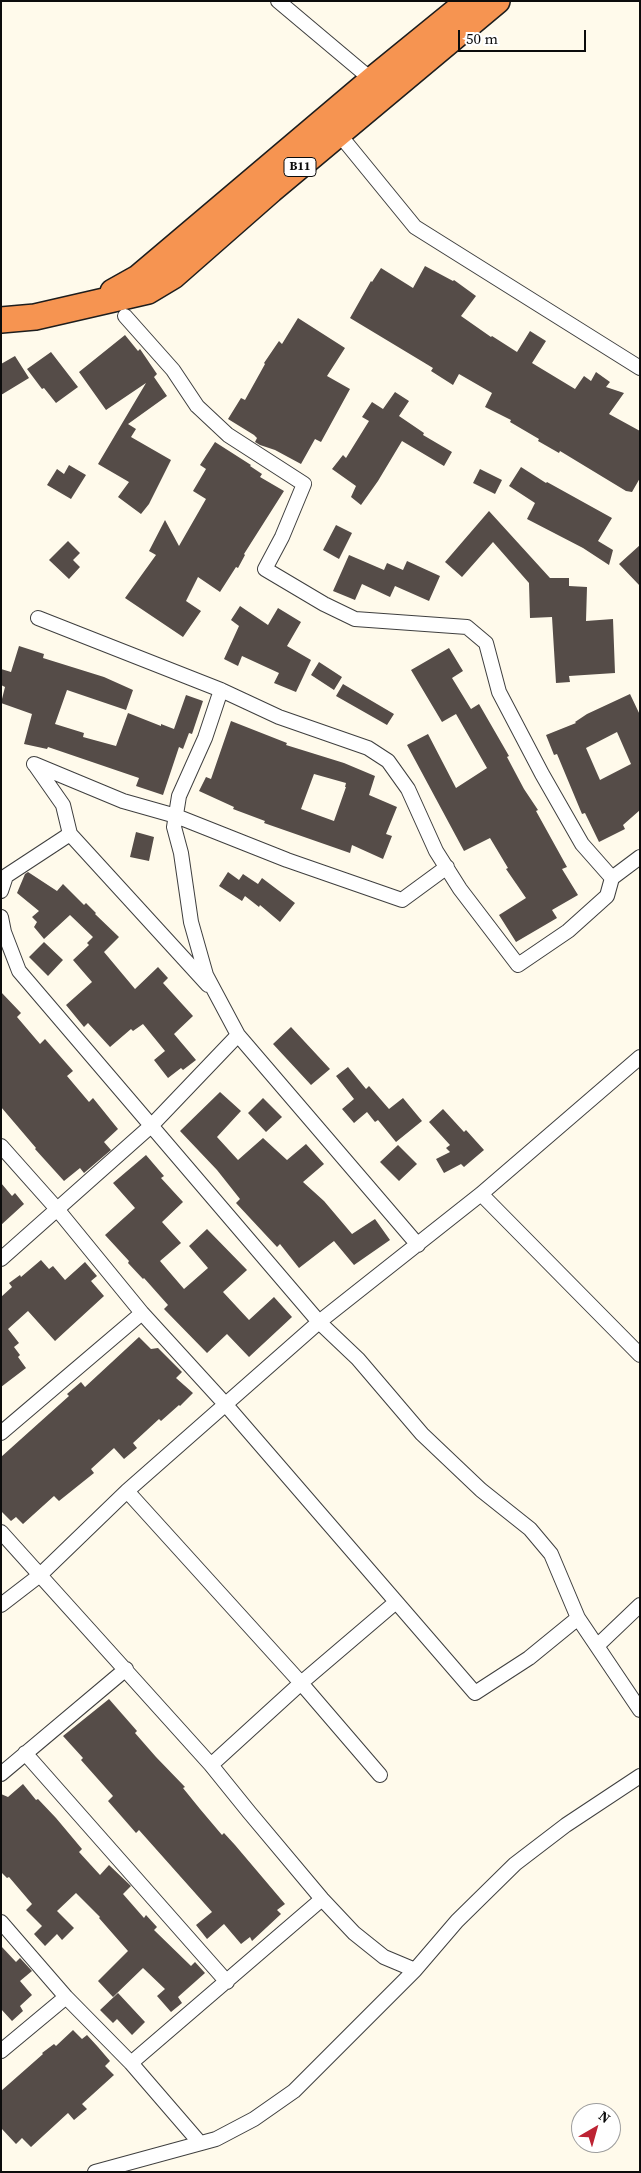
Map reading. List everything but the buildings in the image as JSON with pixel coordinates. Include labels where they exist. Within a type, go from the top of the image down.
[{"type":"highway","name":"B11","points":[[88,305],[138,278],[372,80],[469,1]]},
{"type":"highway","name":"B11","points":[[1,320],[35,317],[148,291],[173,276],[271,190],[497,1]]},
{"type":"street","points":[[278,1],[372,80]]},
{"type":"street","points":[[339,134],[415,227],[640,368]]},
{"type":"street","points":[[125,316],[173,370],[197,406],[228,434],[304,484],[282,537],[265,569],[324,604],[355,619],[467,627],[486,643],[499,692],[542,774],[582,844],[612,878]]},
{"type":"street","points":[[38,618],[221,690],[279,717],[368,748],[388,761],[408,789],[446,868],[518,965],[568,931],[608,896],[612,878],[640,857]]},
{"type":"street","points":[[221,690],[205,738],[180,796],[174,827],[191,922],[206,976],[238,1035],[418,1245]]},
{"type":"street","points":[[217,996],[70,834],[63,805],[34,764],[123,800],[176,816],[287,860],[402,900],[446,868]]},
{"type":"street","points":[[1,891],[6,876],[70,834]]},
{"type":"street","points":[[1,917],[4,932],[19,971],[319,1322],[358,1359],[422,1434],[481,1490],[530,1529],[551,1554],[578,1618],[640,1710]]},
{"type":"street","points":[[1,1259],[152,1125],[238,1035]]},
{"type":"street","points":[[1,1605],[40,1575],[127,1491],[319,1322],[481,1194],[640,1058]]},
{"type":"street","points":[[1,1146],[57,1209],[142,1313],[226,1405],[476,1693],[529,1658],[578,1618]]},
{"type":"street","points":[[481,1194],[640,1355]]},
{"type":"street","points":[[1,1433],[142,1313]]},
{"type":"street","points":[[127,1491],[380,1775]]},
{"type":"street","points":[[1,1532],[211,1765],[322,1898],[354,1933],[384,1957],[415,1970]]},
{"type":"street","points":[[211,1765],[300,1683],[396,1602]]},
{"type":"street","points":[[597,1646],[640,1605]]},
{"type":"street","points":[[1,1774],[126,1669]]},
{"type":"street","points":[[25,1753],[227,1982]]},
{"type":"street","points":[[95,2172],[216,2139],[254,2119],[294,2092],[415,1970],[457,1921],[515,1864],[566,1825],[640,1776]]},
{"type":"street","points":[[131,2063],[322,1898]]},
{"type":"street","points":[[1,1922],[66,1997],[131,2063],[200,2143]]},
{"type":"street","points":[[1,2051],[66,1997]]}]
